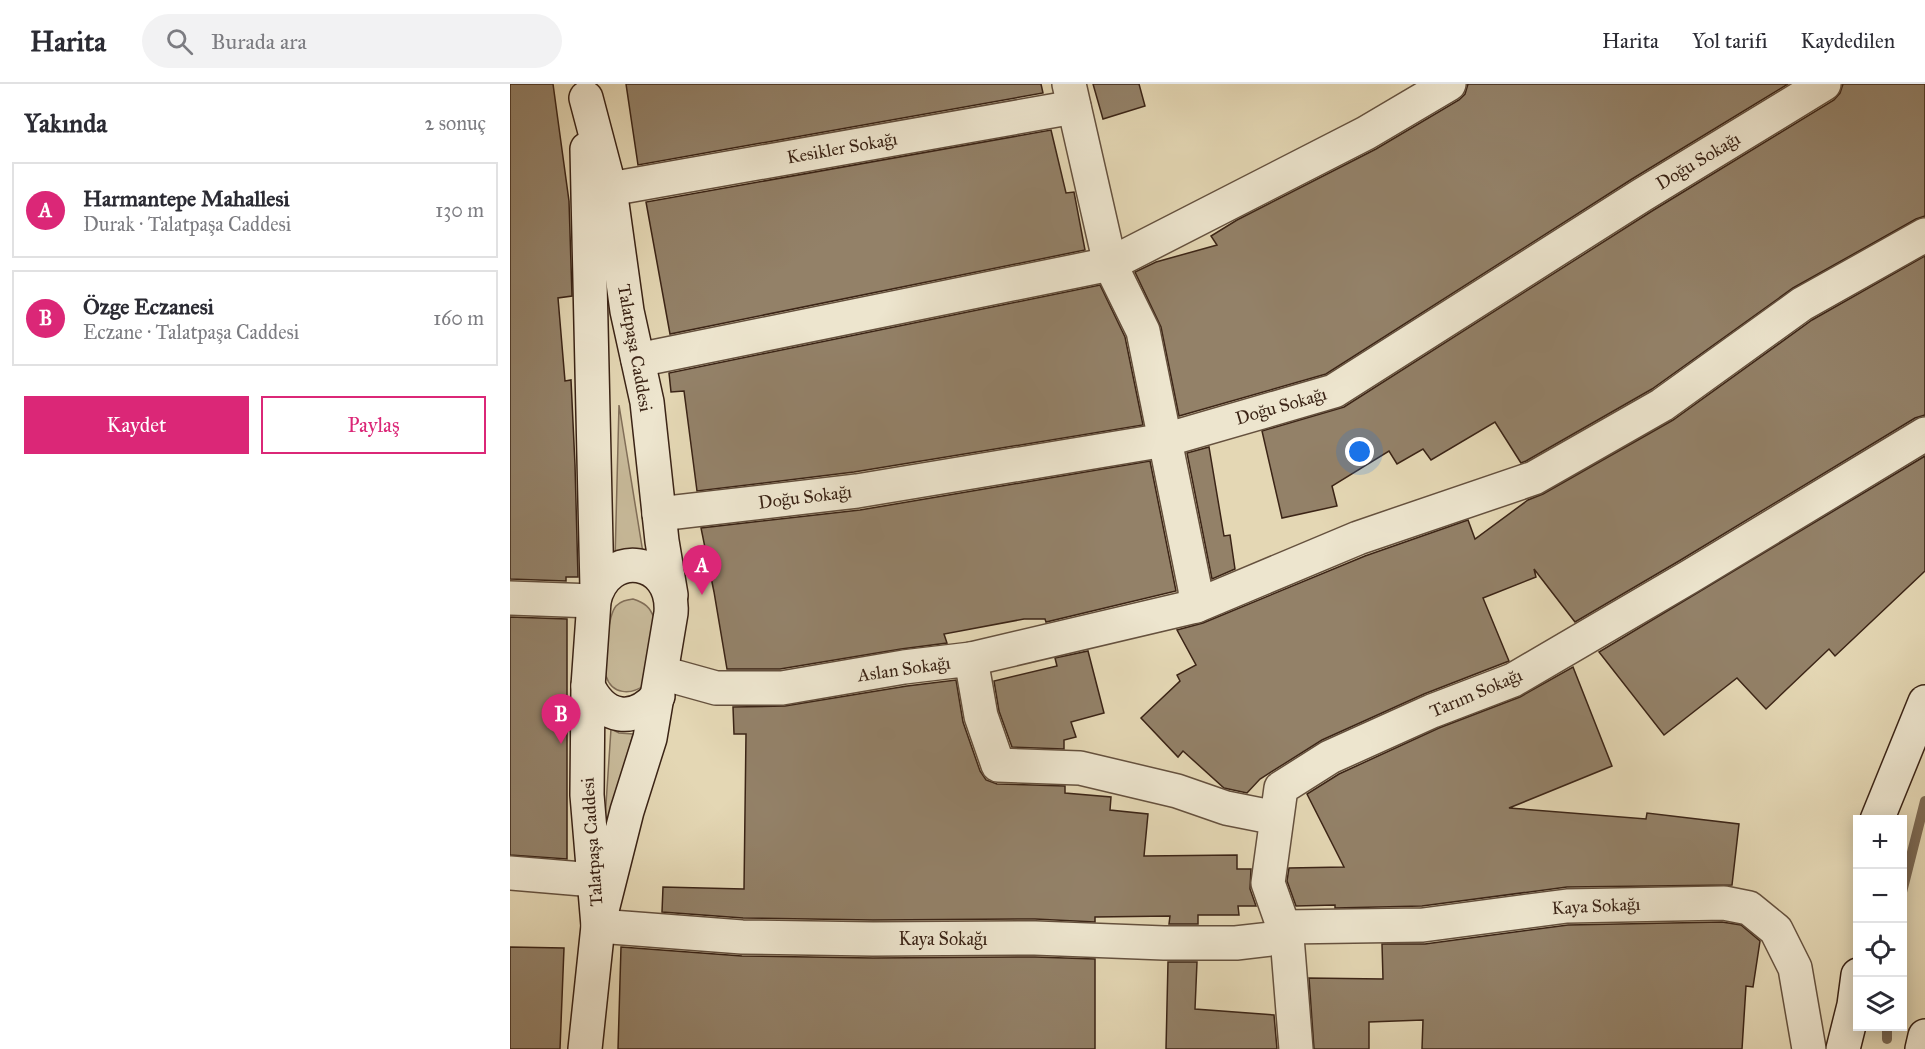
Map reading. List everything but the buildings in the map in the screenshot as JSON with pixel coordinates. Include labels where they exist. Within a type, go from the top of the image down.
[{"type":"street","points":[[638,360],[1110,264],[1366,133],[1449,84]]},
{"type":"street","name":"Doğu Sokağı","points":[[659,514],[857,491],[1165,440],[1334,391],[1642,195],[1824,84]]},
{"type":"street","name":"Talatpaşa Caddesi","points":[[585,91],[610,189],[627,311],[647,402],[659,514],[672,600],[650,738],[627,811],[598,926],[585,1049]]},
{"type":"street","name":"Talatpaşa Caddesi","points":[[585,91],[596,595],[588,686],[587,795],[598,926]]},
{"type":"street","points":[[1071,95],[1110,264],[1143,331],[1195,590],[1196,606]]},
{"type":"street","name":"Kesikler Sokağı","points":[[610,189],[1071,95]]},
{"type":"street","points":[[971,659],[1196,606],[1358,538],[1534,478],[1662,405],[1802,304],[1925,235]]},
{"type":"street","name":"Tarım Sokağı","points":[[1296,1049],[1286,932],[1268,883],[1281,788],[1330,757],[1432,711],[1513,680],[1925,434]]},
{"type":"street","points":[[510,598],[596,595],[604,578],[614,570],[639,565],[651,569],[661,577],[672,600]]},
{"type":"street","name":"Aslan Sokağı","points":[[660,685],[782,688],[904,667],[971,659],[981,716],[998,765],[1080,768],[1177,790],[1226,808],[1276,818]]},
{"type":"street","points":[[588,686],[593,698],[602,707],[613,713],[626,715],[650,706],[660,685]]},
{"type":"street","points":[[1879,815],[1925,702]]},
{"type":"street","points":[[510,873],[594,880]]},
{"type":"street","name":"Kaya Sokağı","points":[[598,926],[741,937],[1035,938],[1236,943],[1286,932],[1422,925],[1567,906],[1724,903],[1749,908],[1776,930],[1795,968],[1809,1049]]},
{"type":"street","points":[[1843,1049],[1854,1005],[1857,977]]},
{"type":"street","points":[[1922,1049],[1925,1036]]},
{"type":"shaded area","points":[[619,405],[644,559],[615,560]]},
{"type":"shaded area","points":[[633,599],[646,606],[654,618],[645,685],[628,692],[617,690],[609,682],[605,662],[613,611],[620,603]]},
{"type":"shaded area","points":[[611,729],[619,733],[633,734],[603,849]]},
{"type":"waterway","points":[[1907,872],[1925,801]]},
{"type":"waterway","points":[[1887,1031],[1887,1039]]},
{"type":"place","name":"Harmantepe Mahallesi","points":[[702,595]]},
{"type":"place","name":"Özge Eczanesi","points":[[561,744]]}]
